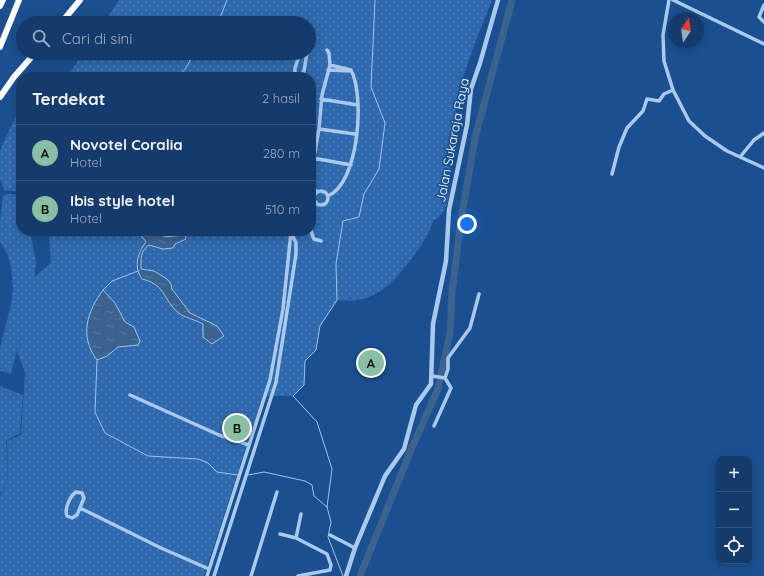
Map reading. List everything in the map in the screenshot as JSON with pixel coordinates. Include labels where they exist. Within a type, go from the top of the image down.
[{"type":"highway","points":[[0,6],[3,0]]},
{"type":"highway","points":[[0,47],[19,0]]},
{"type":"highway","points":[[66,16],[80,0]]},
{"type":"highway","points":[[18,72],[29,60]]},
{"type":"highway","points":[[0,98],[16,75]]},
{"type":"street","name":"Jalan Sukaraja Raya","points":[[434,376],[433,324],[446,261],[448,216],[467,125],[471,89],[498,0]]},
{"type":"street","points":[[670,0],[664,22],[662,47],[666,69],[673,90],[689,121],[713,142],[764,168]]},
{"type":"street","points":[[673,0],[764,44]]},
{"type":"street","points":[[764,5],[759,16],[764,22]]},
{"type":"street","points":[[316,144],[319,129],[321,100],[330,65],[329,53],[327,50]]},
{"type":"street","points":[[296,72],[298,60]]},
{"type":"street","points":[[303,72],[306,60]]},
{"type":"street","points":[[330,65],[351,71]]},
{"type":"street","points":[[328,70],[351,71]]},
{"type":"street","points":[[316,202],[321,205],[326,204],[328,196],[338,189],[351,165],[355,152],[358,105],[355,80],[351,71]]},
{"type":"street","points":[[612,174],[619,147],[628,128],[643,111],[647,99],[659,101],[664,94],[673,90]]},
{"type":"street","points":[[321,100],[358,105]]},
{"type":"street","points":[[319,129],[355,134]]},
{"type":"street","points":[[740,157],[754,140],[764,133]]},
{"type":"street","points":[[316,159],[351,165]]},
{"type":"street","points":[[316,194],[324,192],[328,196]]},
{"type":"street","points":[[207,576],[270,380],[284,296],[290,236]]},
{"type":"street","points":[[214,576],[246,471],[262,428],[276,382],[296,254],[296,243],[293,236]]},
{"type":"street","points":[[313,236],[314,239],[321,241]]},
{"type":"street","points":[[444,378],[448,369],[448,358],[470,328],[479,294]]},
{"type":"street","points":[[346,576],[355,548],[386,476],[404,449],[416,405],[428,389],[434,376],[444,378],[449,383],[451,390],[443,403],[434,426]]},
{"type":"street","points":[[270,380],[276,382]]},
{"type":"street","points":[[130,395],[219,435],[248,445]]},
{"type":"street","points":[[255,426],[262,428]]},
{"type":"street","points":[[76,492],[82,493],[84,497],[80,508],[74,518],[66,515],[67,507],[72,495],[76,492]]},
{"type":"street","points":[[251,576],[277,492]]},
{"type":"street","points":[[80,508],[161,548],[209,569]]},
{"type":"street","points":[[296,538],[301,514]]},
{"type":"street","points":[[280,534],[296,538],[327,554],[331,565],[328,571],[329,576]]},
{"type":"street","points":[[330,535],[355,548]]},
{"type":"street","points":[[298,576],[328,571]]},
{"type":"shaded area","points":[[119,0],[492,0],[469,59],[458,96],[451,157],[449,193],[444,210],[440,216],[433,221],[422,245],[405,268],[389,284],[371,296],[350,301],[337,300],[320,326],[316,350],[305,361],[304,385],[293,396],[263,396],[204,576],[0,576],[0,496],[8,482],[7,441],[21,435],[25,373],[17,351],[24,333],[32,296],[34,277],[51,263],[49,236],[316,236],[316,72],[70,72],[78,60],[316,60],[316,16],[109,16]]},
{"type":"shaded area","points":[[16,115],[16,191],[4,190],[0,179],[0,151]]},
{"type":"shaded area","points":[[6,194],[16,194],[16,236],[31,236],[36,262],[31,308],[26,328],[17,350],[11,374],[0,371],[0,347],[11,305],[13,289],[11,266],[8,256],[0,241],[0,222],[3,196]]},
{"type":"shaded area","points":[[0,386],[23,395],[20,433],[6,441],[8,482],[0,494]]},
{"type":"water","points":[[142,236],[185,236],[186,239],[175,244],[173,248],[163,249],[149,245],[146,247],[141,259],[141,269],[154,271],[167,279],[171,284],[172,289],[190,313],[217,326],[224,336],[212,344],[203,337],[203,324],[180,314],[174,309],[156,285],[142,279],[139,274],[137,264],[139,255],[146,242]]},
{"type":"water","points":[[103,290],[115,303],[125,322],[134,327],[140,341],[138,345],[118,347],[107,356],[97,360],[91,351],[88,342],[87,324],[89,315],[97,298]]},
{"type":"waterway","points":[[221,16],[227,0]]},
{"type":"waterway","points":[[327,507],[332,469],[317,422],[293,396],[304,385],[305,361],[316,350],[320,326],[337,300],[336,264],[343,221],[359,217],[364,194],[379,169],[385,123],[371,87],[375,0]]},
{"type":"waterway","points":[[360,576],[411,450],[438,389],[450,333],[452,292],[461,220],[475,138],[512,0]]},
{"type":"waterway","points":[[182,72],[190,60]]},
{"type":"waterway","points":[[103,290],[112,281],[138,271]]},
{"type":"waterway","points":[[97,360],[95,412],[105,433],[148,456],[198,459],[208,463],[217,472],[238,475]]},
{"type":"waterway","points":[[248,475],[264,472],[305,481],[312,485],[314,496],[327,507],[331,522],[328,537],[343,576]]},
{"type":"place","name":"Novotel Coralia","points":[[371,363]]},
{"type":"place","name":"Ibis style hotel","points":[[237,428]]}]
